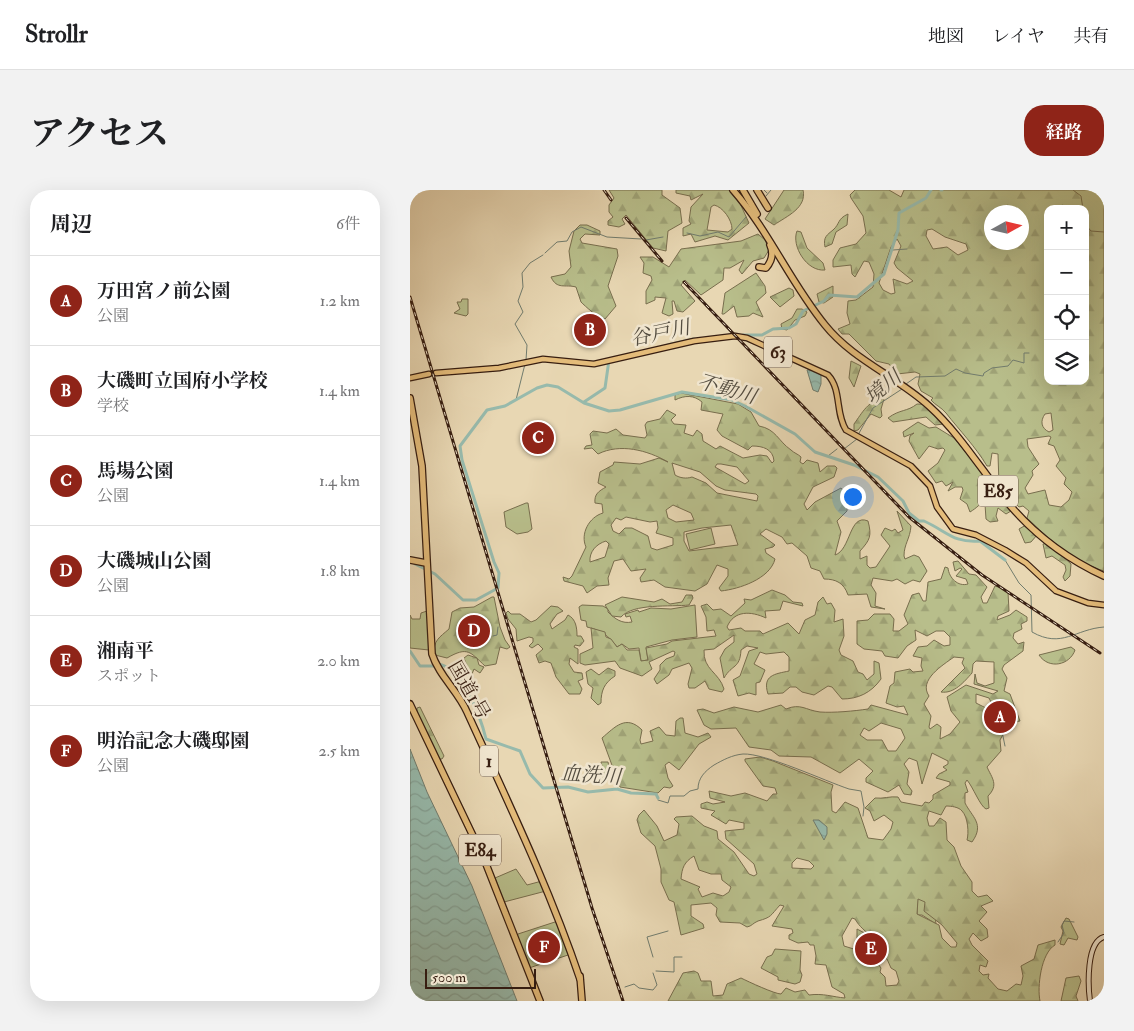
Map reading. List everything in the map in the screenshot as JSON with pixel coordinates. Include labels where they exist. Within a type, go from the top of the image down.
[{"type":"highway","name":"E85","points":[[734,190],[757,221],[797,286],[820,318],[853,351],[930,404],[952,427],[1010,502],[1030,524],[1065,552],[1104,575]]},
{"type":"highway","name":"E85","points":[[734,190],[767,232],[808,301]]},
{"type":"highway","points":[[739,190],[752,206]]},
{"type":"highway","points":[[743,190],[767,232]]},
{"type":"highway","points":[[757,221],[772,253],[770,264],[766,268],[759,267],[761,270],[765,270],[772,264],[779,264],[797,286]]},
{"type":"highway","name":"国道1号","points":[[410,398],[422,466],[430,647],[434,660],[466,710],[543,879],[552,893],[577,959],[582,1001]]},
{"type":"highway","points":[[410,560],[426,564]]},
{"type":"highway","name":"E84","points":[[410,704],[484,860],[539,1001]]},
{"type":"highway","name":"E84","points":[[410,709],[482,860],[539,1001]]},
{"type":"highway","points":[[529,973],[540,997],[546,1001]]},
{"type":"main road","name":"63","points":[[436,373],[494,369],[543,359],[587,364],[609,361],[689,341],[735,336],[744,337],[828,375],[835,387],[844,426],[858,437],[885,450],[911,466],[930,486],[937,507],[949,527],[957,531],[976,535],[993,544],[1026,564],[1056,591],[1085,602],[1104,605]]},
{"type":"main road","points":[[410,378],[429,374]]},
{"type":"main road","points":[[1090,1001],[1087,975],[1096,942],[1104,937]]},
{"type":"green space","points":[[609,190],[662,190],[662,195],[680,208],[682,223],[668,231],[666,251],[653,248],[626,215],[622,219],[625,224],[619,227],[608,225],[608,221],[613,217],[609,212],[609,205],[614,198]]},
{"type":"green space","points":[[676,190],[729,190],[738,199],[749,223],[728,240],[715,236],[695,242],[691,234],[683,236],[683,228],[691,224],[689,221],[691,207],[703,194],[691,200],[690,196],[676,193]],"holes":[[[717,206],[724,211],[730,222],[732,229],[728,232],[707,230],[711,207]]]},
{"type":"green space","points":[[784,190],[803,190],[802,202],[795,211],[774,225],[765,219]]},
{"type":"green space","points":[[855,190],[889,190],[901,197],[904,190],[1073,190],[1081,196],[1082,205],[1044,205],[1044,385],[1089,385],[1089,229],[1091,231],[1104,232],[1104,571],[1072,556],[1053,542],[1027,518],[1029,511],[1023,506],[1019,507],[1009,497],[1016,483],[1004,490],[999,485],[998,454],[992,453],[990,466],[987,466],[946,413],[931,400],[933,398],[921,391],[918,384],[920,374],[915,372],[897,374],[889,364],[876,361],[849,334],[842,334],[838,329],[850,324],[847,313],[848,301],[856,300],[873,287],[874,274],[869,262],[864,261],[855,277],[852,274],[851,265],[833,267],[833,260],[840,248],[856,244],[866,233],[863,216],[850,195]],"holes":[[[932,229],[945,237],[966,244],[968,250],[958,255],[947,247],[933,249],[926,236],[927,230]],[[897,239],[901,246],[894,263],[897,268],[913,281],[907,284],[893,279],[895,293],[891,294],[883,290],[879,283],[891,247]],[[1051,413],[1053,430],[1049,432],[1042,424],[1045,414]],[[1051,437],[1048,444],[1054,446],[1060,460],[1056,466],[1066,478],[1064,484],[1072,492],[1069,500],[1061,507],[1049,505],[1045,490],[1028,494],[1025,488],[1033,475],[1032,471],[1039,464],[1028,447],[1027,439]]]},
{"type":"green space","points":[[1073,190],[1104,190],[1104,234],[1090,233],[1089,205],[1081,205]]},
{"type":"green space","points":[[848,214],[847,225],[836,232],[832,244],[825,247],[826,237],[842,218]]},
{"type":"green space","points":[[580,225],[587,225],[600,231],[600,235],[585,234],[580,239],[582,243],[617,249],[618,256],[608,286],[616,306],[605,319],[596,315],[581,302],[576,287],[556,284],[551,277],[565,274],[571,267],[569,251],[574,231]]},
{"type":"green space","points":[[797,231],[801,232],[807,248],[823,263],[825,270],[818,270],[812,267],[802,257],[796,244]]},
{"type":"green space","points":[[758,234],[765,240],[769,250],[764,258],[753,261],[742,274],[739,270],[744,260],[730,268],[724,268],[723,280],[701,295],[685,280],[681,285],[695,301],[683,312],[677,311],[674,301],[672,301],[673,314],[669,316],[662,313],[666,298],[655,297],[655,300],[646,304],[646,291],[652,280],[651,276],[643,273],[644,263],[640,257],[653,257],[669,267],[681,249],[741,241]]},
{"type":"green space","points":[[756,273],[765,286],[766,293],[756,302],[763,317],[753,313],[749,316],[737,317],[734,306],[722,314],[725,293]]},
{"type":"green space","points":[[833,286],[833,297],[824,303],[819,302],[817,294]]},
{"type":"green space","points":[[789,288],[793,290],[794,296],[780,307],[770,297]]},
{"type":"green space","points":[[462,299],[468,299],[468,314],[466,316],[454,313],[460,309],[457,302],[461,302]]},
{"type":"green space","points":[[797,309],[807,312],[805,316],[795,320],[787,330],[782,329],[781,324],[792,318]]},
{"type":"green space","points":[[851,361],[861,366],[854,387],[849,378]]},
{"type":"green space","points":[[681,393],[738,404],[751,412],[759,426],[769,430],[801,457],[800,462],[803,464],[807,460],[818,463],[820,472],[827,466],[835,466],[837,468],[834,477],[813,487],[804,504],[807,510],[815,502],[841,488],[847,495],[847,511],[837,521],[841,532],[835,555],[844,546],[857,522],[862,520],[868,521],[869,538],[860,551],[860,559],[867,556],[867,565],[870,568],[876,567],[890,546],[881,535],[885,528],[892,531],[895,529],[898,533],[903,530],[897,511],[911,526],[904,552],[905,559],[914,555],[919,557],[927,571],[920,582],[913,580],[905,584],[897,579],[892,581],[873,578],[871,585],[876,593],[875,606],[885,609],[871,607],[867,594],[848,595],[839,582],[824,579],[820,571],[811,568],[807,556],[792,543],[787,544],[782,537],[766,529],[760,534],[775,545],[765,549],[766,553],[775,559],[772,566],[753,582],[736,588],[721,591],[719,588],[728,576],[728,569],[717,565],[707,584],[695,591],[665,587],[654,580],[641,582],[640,578],[646,569],[631,571],[623,559],[614,561],[608,578],[609,585],[597,586],[587,593],[583,586],[564,581],[563,577],[569,579],[572,576],[586,547],[584,537],[587,527],[594,518],[603,513],[602,504],[595,503],[597,493],[606,487],[598,483],[600,472],[613,465],[614,462],[640,464],[659,458],[668,462],[651,454],[633,449],[615,449],[598,454],[592,448],[584,449],[586,446],[592,445],[590,434],[593,431],[607,433],[616,429],[623,435],[645,438],[647,435],[645,425],[647,422],[660,419],[667,410],[676,415],[671,420],[674,424],[686,425],[684,433],[693,436],[697,430],[702,434],[703,441],[716,449],[720,446],[743,458],[760,455],[767,456],[772,463],[774,461],[772,454],[767,449],[752,446],[748,450],[722,436],[717,430],[723,414],[701,410],[702,402],[696,398],[682,397],[675,400],[675,395]],"holes":[[[672,463],[700,472],[716,486],[725,490],[756,494],[758,496],[757,501],[717,493],[706,483],[692,477],[675,475]],[[717,464],[737,467],[749,481],[745,484],[715,467]],[[673,505],[691,513],[694,520],[676,522],[668,518],[666,510]],[[626,517],[650,522],[657,521],[658,528],[656,533],[673,538],[673,545],[657,550],[651,548],[648,536],[632,528],[625,528],[619,534],[613,531],[611,525],[616,518],[621,520]],[[731,525],[738,545],[689,551],[684,541],[684,532]],[[606,541],[609,544],[605,557],[590,562],[592,552],[599,544]]]},
{"type":"green space","points":[[884,399],[881,409],[882,416],[880,418],[871,414],[858,430],[854,431],[854,424],[866,407],[874,401]]},
{"type":"green space","points":[[917,404],[925,405],[936,413],[944,424],[935,425],[926,417],[893,422],[888,418]]},
{"type":"green space","points":[[918,422],[929,428],[936,427],[954,438],[986,477],[988,488],[985,498],[970,512],[967,504],[960,499],[962,487],[955,487],[948,491],[953,482],[946,486],[942,481],[936,483],[928,471],[938,463],[945,450],[929,446],[919,459],[909,441],[910,436],[914,433],[904,437],[903,432]]},
{"type":"green space","points":[[533,432],[544,434],[545,444],[536,445],[536,450],[528,450]]},
{"type":"green space","points":[[998,494],[1011,511],[1006,514],[998,508],[996,516],[998,521],[990,522],[986,519],[985,504],[990,495]]},
{"type":"green space","points":[[528,503],[532,529],[528,532],[517,534],[506,527],[504,512]]},
{"type":"green space","points":[[1026,525],[1037,535],[1031,542],[1025,543],[1019,529]]},
{"type":"green space","points":[[711,528],[715,544],[690,550],[686,534]]},
{"type":"green space","points":[[1048,543],[1071,564],[1070,576],[1065,581],[1063,577],[1066,570],[1065,565],[1052,556],[1046,558],[1043,544]]},
{"type":"green space","points":[[958,561],[969,574],[976,575],[987,587],[981,597],[983,603],[987,603],[995,586],[1008,592],[1009,611],[998,616],[997,620],[1010,615],[1016,610],[1027,617],[1027,621],[1021,624],[1022,629],[1014,633],[1013,638],[1018,644],[1024,642],[1023,651],[1004,665],[1002,669],[1007,678],[1004,691],[1010,694],[1020,721],[1014,722],[1007,714],[1003,716],[1006,729],[1000,740],[1001,751],[987,767],[994,785],[988,796],[989,808],[986,809],[981,804],[967,780],[965,783],[968,792],[965,793],[965,803],[977,825],[976,836],[972,842],[967,840],[967,821],[961,810],[946,806],[941,815],[929,811],[927,818],[929,826],[934,826],[940,818],[946,822],[947,840],[954,847],[961,866],[972,882],[972,891],[978,897],[987,895],[993,901],[981,906],[987,912],[979,921],[987,929],[988,937],[981,941],[973,933],[969,939],[972,945],[988,961],[986,967],[980,965],[979,971],[983,975],[989,974],[988,978],[998,989],[1007,991],[1016,984],[1021,985],[1023,976],[1021,966],[1034,959],[1038,945],[1055,940],[1055,945],[1046,955],[1041,971],[1040,1001],[668,1001],[683,973],[694,971],[698,973],[701,981],[711,981],[713,996],[723,995],[727,984],[741,978],[781,994],[786,988],[795,992],[805,990],[809,995],[845,998],[844,994],[832,987],[826,965],[815,964],[814,945],[810,945],[808,942],[798,943],[789,939],[789,935],[793,933],[792,929],[772,926],[784,906],[780,905],[768,917],[747,927],[740,923],[720,922],[716,915],[717,908],[711,903],[691,905],[691,916],[703,924],[704,928],[681,935],[674,902],[669,900],[661,882],[661,869],[655,846],[641,833],[637,820],[644,810],[657,826],[664,841],[677,835],[679,824],[674,819],[676,817],[692,816],[704,826],[717,831],[718,839],[734,852],[749,874],[754,876],[757,874],[754,864],[726,839],[725,831],[744,829],[744,823],[729,820],[726,824],[711,815],[715,811],[701,808],[701,804],[707,802],[713,804],[725,802],[710,798],[709,791],[731,796],[745,793],[767,801],[773,794],[777,794],[775,788],[763,786],[745,759],[760,757],[833,785],[831,792],[832,811],[836,813],[845,802],[858,808],[868,838],[883,840],[891,829],[893,822],[884,815],[874,821],[870,811],[865,808],[875,798],[898,797],[901,802],[922,806],[925,802],[929,803],[933,799],[933,795],[950,785],[950,782],[936,778],[947,770],[943,767],[948,764],[948,761],[932,753],[922,784],[917,761],[909,758],[904,764],[909,772],[907,784],[912,791],[911,795],[904,794],[899,785],[888,792],[866,782],[866,778],[873,771],[859,759],[840,773],[811,757],[779,756],[771,750],[749,747],[736,728],[711,729],[704,725],[697,710],[703,709],[714,713],[734,707],[758,712],[781,705],[786,709],[799,707],[820,712],[831,712],[868,709],[871,705],[908,715],[904,706],[897,707],[886,703],[890,686],[894,683],[895,672],[910,669],[913,672],[923,671],[921,666],[922,658],[913,656],[918,647],[927,646],[934,640],[944,646],[950,645],[950,637],[944,631],[936,631],[927,636],[915,630],[916,640],[907,646],[898,658],[885,656],[882,651],[864,649],[857,644],[857,621],[868,620],[874,614],[890,614],[894,619],[893,631],[899,631],[908,624],[904,615],[912,595],[919,593],[923,601],[926,601],[928,582],[941,579],[945,567],[948,568],[950,575],[955,581],[964,585],[968,584],[966,579],[956,576],[962,569],[960,568],[955,571],[953,562]],"holes":[[[954,657],[964,658],[962,663],[965,668],[941,692],[946,692],[954,689],[972,673],[973,664],[976,661],[994,662],[994,683],[985,686],[977,683],[975,674],[974,684],[998,691],[993,694],[966,685],[947,697],[951,711],[960,722],[950,734],[940,739],[941,727],[937,724],[930,729],[931,716],[924,704],[929,696],[926,690],[927,684],[938,669]],[[976,694],[989,698],[992,704],[988,709],[976,703]],[[881,723],[901,729],[905,738],[896,751],[888,751],[882,740],[867,740],[860,735],[864,728],[869,731]],[[694,856],[699,870],[711,874],[721,874],[722,880],[731,887],[729,892],[723,896],[713,893],[702,897],[698,889],[700,887],[681,879],[683,868]],[[797,858],[809,861],[814,866],[811,869],[792,868],[792,863]],[[918,899],[925,902],[924,911],[942,925],[957,943],[956,947],[951,947],[942,938],[939,925],[917,914]],[[852,918],[855,919],[875,940],[881,957],[887,959],[891,968],[896,971],[899,981],[897,985],[886,986],[885,977],[880,972],[881,968],[866,947],[869,942],[875,946],[870,936],[857,929],[857,950],[844,946],[842,936]]]},
{"type":"green space","points":[[772,590],[785,595],[793,602],[802,603],[803,606],[783,601],[780,610],[765,611],[766,618],[749,613],[738,615],[730,621],[727,627],[729,630],[741,628],[745,631],[760,631],[763,634],[788,623],[799,634],[805,620],[815,615],[818,602],[823,597],[827,604],[831,603],[835,610],[834,622],[843,619],[844,636],[839,650],[841,655],[853,661],[858,672],[863,674],[867,680],[874,674],[874,661],[879,663],[881,679],[877,684],[864,694],[848,699],[842,699],[832,687],[828,686],[814,695],[802,692],[796,687],[790,687],[783,693],[768,694],[768,679],[789,671],[789,657],[784,652],[766,654],[760,652],[754,664],[765,670],[760,682],[756,683],[756,695],[749,693],[738,696],[733,680],[740,676],[749,651],[758,648],[747,646],[741,650],[737,664],[724,678],[720,658],[725,649],[734,642],[734,635],[714,649],[704,650],[706,662],[722,683],[724,689],[722,692],[709,689],[705,681],[695,688],[689,688],[688,684],[692,668],[689,663],[672,669],[669,675],[657,684],[654,679],[660,670],[660,665],[666,659],[674,656],[675,652],[673,651],[649,662],[652,669],[642,676],[620,668],[615,661],[585,665],[580,663],[580,654],[593,648],[591,628],[605,632],[606,637],[611,639],[617,647],[622,644],[627,650],[639,650],[641,661],[648,660],[646,648],[667,644],[672,641],[716,636],[714,630],[707,631],[706,617],[701,606],[707,604],[713,610],[721,609],[731,616],[745,603],[744,599],[751,600]]},
{"type":"green space","points":[[686,595],[692,595],[693,598],[689,605],[653,606],[634,610],[621,617],[612,616],[605,605],[622,597],[654,602],[662,599],[670,604],[682,602]]},
{"type":"green space","points":[[494,597],[500,627],[510,647],[507,649],[500,647],[496,664],[485,666],[468,652],[460,652],[447,658],[435,655],[436,643],[449,629],[452,612],[460,608],[474,607]]},
{"type":"green space","points":[[582,605],[603,606],[616,619],[622,622],[632,622],[630,616],[626,617],[625,614],[651,608],[671,609],[695,605],[697,637],[672,640],[646,647],[648,660],[641,661],[639,648],[629,649],[622,644],[617,647],[604,634],[587,627],[586,621],[581,620],[579,607]]},
{"type":"green space","points":[[551,606],[558,607],[563,611],[557,614],[550,624],[552,629],[565,620],[568,615],[574,621],[577,636],[581,636],[584,641],[580,646],[575,645],[574,647],[578,649],[578,664],[570,658],[569,664],[574,672],[582,673],[583,679],[578,681],[582,689],[580,694],[569,694],[556,677],[551,663],[545,661],[539,663],[536,655],[543,649],[538,644],[532,648],[529,646],[533,642],[533,638],[529,637],[517,641],[516,629],[506,613],[508,611],[511,614],[520,614],[531,622],[536,620]]},
{"type":"green space","points":[[427,611],[429,650],[410,648],[410,615],[412,619],[420,619],[421,613]]},
{"type":"green space","points":[[1071,647],[1075,650],[1072,655],[1069,659],[1059,664],[1048,663],[1039,655]]},
{"type":"green space","points":[[468,655],[477,658],[479,665],[484,667],[480,673],[474,669],[472,674],[468,669],[464,658]]},
{"type":"green space","points":[[608,668],[615,671],[615,676],[608,681],[604,688],[601,703],[598,705],[591,698],[593,688],[588,684],[586,672],[591,669],[599,675]]},
{"type":"green space","points":[[420,707],[444,756],[442,759],[439,759],[417,713],[417,708]]},
{"type":"green space","points":[[683,718],[685,733],[698,737],[708,733],[711,737],[699,744],[679,770],[669,762],[665,765],[668,778],[673,786],[670,788],[664,787],[658,793],[620,787],[602,738],[616,726],[626,723],[636,725],[642,730],[641,744],[653,741],[650,731],[659,727],[666,735],[675,736],[676,721]]},
{"type":"green space","points":[[601,762],[608,762],[610,772],[605,774],[607,781],[597,783],[594,776],[604,774]]},
{"type":"green space","points":[[516,869],[527,885],[542,881],[546,891],[504,902],[495,878]]},
{"type":"green space","points":[[918,891],[935,916],[936,924],[922,915],[917,915]]},
{"type":"green space","points":[[1066,918],[1069,919],[1078,937],[1077,940],[1068,938],[1064,945],[1060,944],[1063,931],[1061,927]]},
{"type":"green space","points":[[558,921],[571,954],[529,968],[516,937],[518,934]]},
{"type":"green space","points":[[775,949],[801,951],[800,970],[802,975],[800,982],[795,984],[778,980],[778,977],[761,968],[767,957],[772,955]]},
{"type":"green space","points":[[1079,976],[1081,981],[1076,996],[1078,1001],[1061,1001],[1066,978]]},
{"type":"water","points":[[807,370],[814,370],[821,375],[821,384],[818,392],[813,390]]},
{"type":"water","points":[[410,749],[427,792],[472,886],[517,1001],[410,1001]]},
{"type":"water","points":[[813,820],[819,820],[827,827],[827,834],[824,840]]},
{"type":"waterway","points":[[764,190],[767,193]]},
{"type":"waterway","points":[[766,196],[771,190]]},
{"type":"waterway","name":"谷戸川","points":[[743,335],[762,335],[773,329],[789,328],[796,324],[803,311],[824,301],[829,295],[857,297],[884,274],[898,230],[899,213],[926,198],[931,190]]},
{"type":"waterway","points":[[687,233],[700,236],[718,232],[729,237],[746,217]]},
{"type":"waterway","points":[[545,253],[557,242],[567,241],[572,232],[581,227],[607,237],[641,239]]},
{"type":"waterway","points":[[646,240],[663,237]]},
{"type":"waterway","points":[[893,250],[907,249]]},
{"type":"waterway","points":[[526,360],[527,345],[515,324],[523,312],[518,301],[523,287],[522,273],[530,263],[543,255]]},
{"type":"waterway","name":"谷戸川","points":[[668,345],[694,339]]},
{"type":"waterway","name":"境川","points":[[906,384],[916,377],[945,376],[956,369],[965,373],[983,376],[984,373],[992,368],[1008,366],[1013,360],[1024,363],[1024,353],[1029,353]]},
{"type":"waterway","name":"谷戸川","points":[[584,402],[605,388],[609,360]]},
{"type":"waterway","points":[[516,400],[525,364]]},
{"type":"waterway","name":"不動川","points":[[415,564],[435,574],[463,600],[476,600],[498,588],[499,573],[462,460],[460,446],[487,410],[505,406],[537,388],[547,385],[558,387],[584,403],[609,411],[620,410],[682,392],[732,400],[795,434],[815,452],[854,465],[878,477],[903,501],[909,513],[919,521],[924,521],[951,536],[963,540],[980,541],[1005,560]]},
{"type":"waterway","name":"境川","points":[[858,435],[873,408],[902,389]]},
{"type":"waterway","name":"境川","points":[[844,449],[857,439]]},
{"type":"waterway","name":"境川","points":[[828,456],[837,449]]},
{"type":"waterway","name":"不動川","points":[[1005,560],[1019,583],[1031,595],[1032,632],[1052,639],[1068,637],[1094,628],[1104,627]]},
{"type":"waterway","points":[[493,636],[497,635],[498,627]]},
{"type":"waterway","name":"血洗川","points":[[410,651],[420,666],[434,666]]},
{"type":"waterway","name":"血洗川","points":[[438,664],[447,667],[462,684],[475,707],[486,739],[520,751],[530,774],[543,788],[568,787],[588,792],[617,789],[631,793],[656,794],[658,798]]},
{"type":"waterway","points":[[990,706],[999,717],[1005,746]]},
{"type":"waterway","name":"血洗川","points":[[658,800],[668,803],[670,796],[684,796],[690,791],[698,789],[701,778],[711,767],[735,755],[743,754],[765,758],[849,789],[861,791],[864,807],[863,816]]},
{"type":"waterway","points":[[1058,942],[1064,933],[1062,925],[1064,921],[1074,922]]},
{"type":"waterway","points":[[653,957],[647,937],[668,931]]},
{"type":"waterway","points":[[656,971],[674,972],[674,957],[682,957]]},
{"type":"waterway","points":[[625,987],[634,984],[639,988],[653,990],[657,985],[653,973]]},
{"type":"railway","points":[[604,190],[611,200]]},
{"type":"railway","points":[[626,218],[662,261]]},
{"type":"railway","points":[[684,282],[909,517],[982,575],[1100,653]]},
{"type":"railway","points":[[410,297],[592,908],[623,1001]]},
{"type":"place","name":"大磯町立国府小学校","points":[[590,330]]},
{"type":"place","name":"馬場公園","points":[[538,438]]},
{"type":"place","name":"大磯城山公園","points":[[474,631]]},
{"type":"place","name":"万田宮ノ前公園","points":[[1000,717]]},
{"type":"place","name":"明治記念大磯邸園","points":[[544,947]]},
{"type":"place","name":"湘南平","points":[[871,949]]}]
